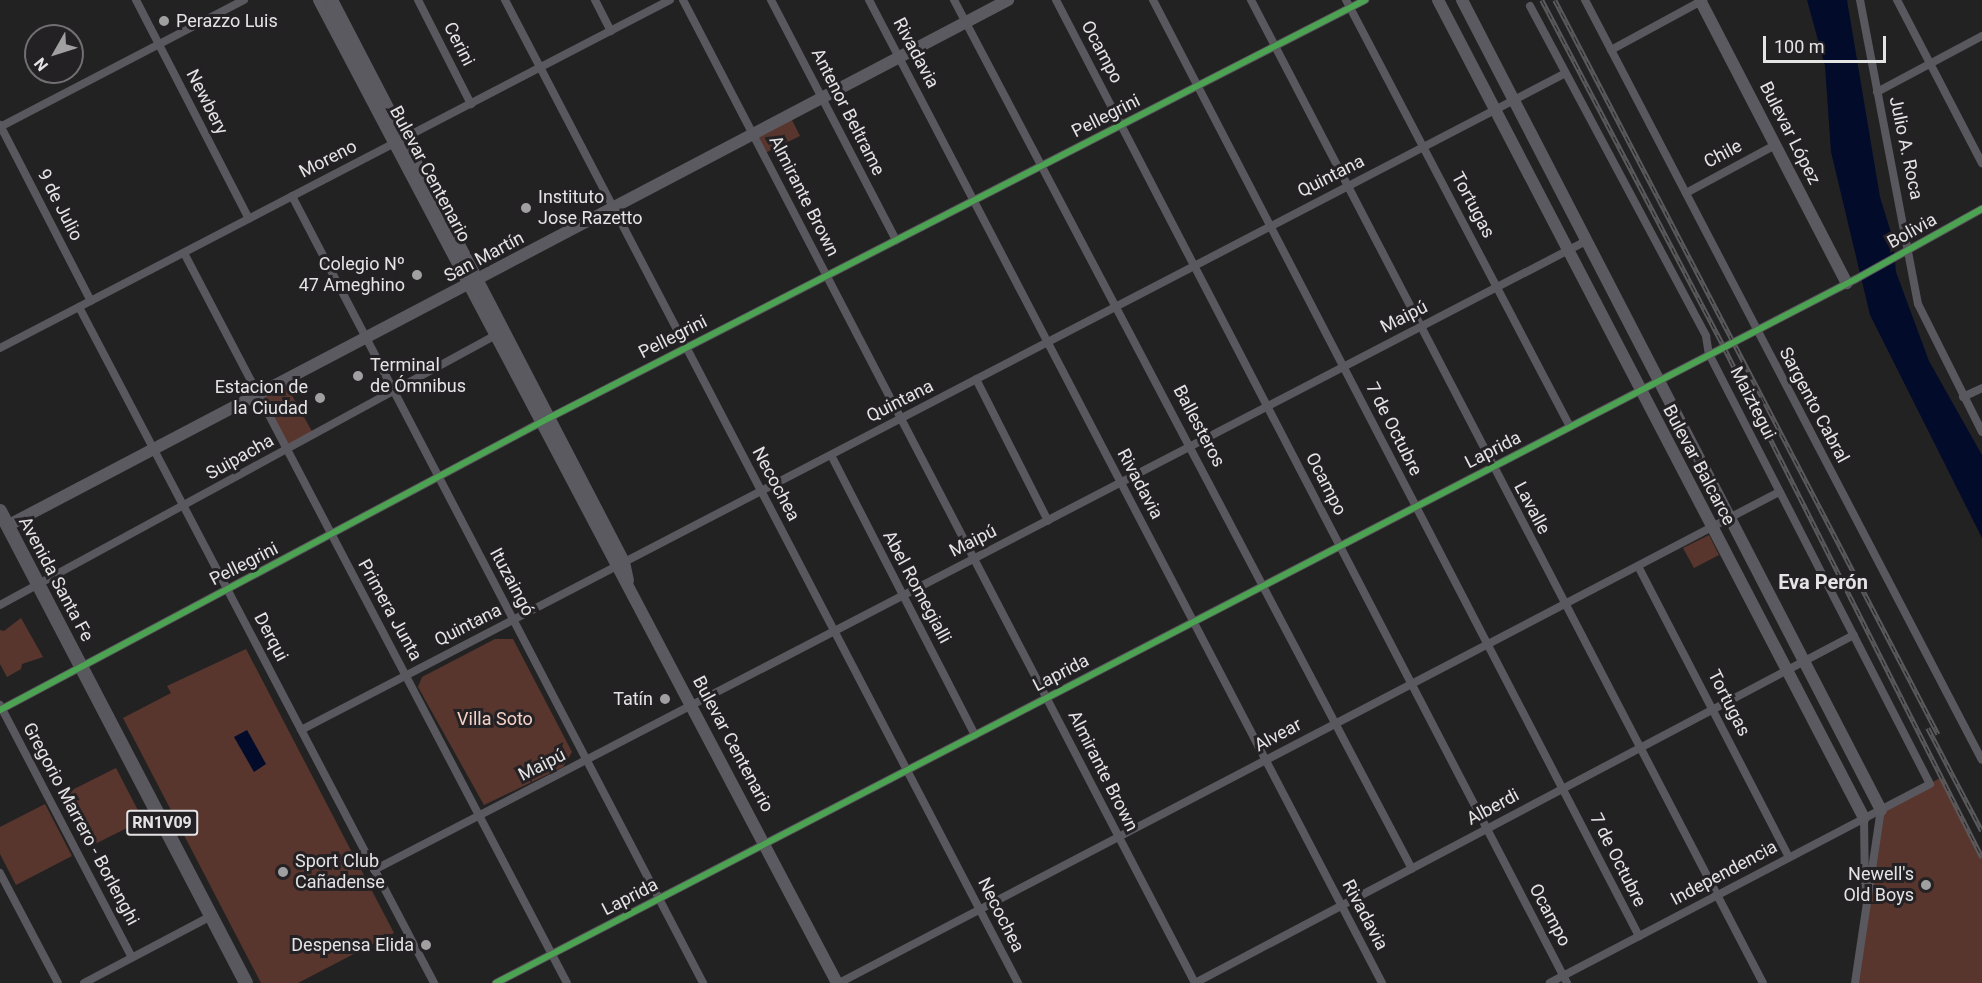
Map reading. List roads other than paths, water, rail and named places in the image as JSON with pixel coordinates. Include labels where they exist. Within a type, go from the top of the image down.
[{"type":"main road","name":"Bulevar Centenario","points":[[319,0],[399,141],[838,983]]},
{"type":"main road","name":"Bulevar Centenario","points":[[332,0],[399,141]]},
{"type":"main road","name":"San Martín","points":[[8,526],[613,210],[753,132],[1008,0]]},
{"type":"main road","name":"Bulevar Balcarce","points":[[1438,0],[1864,818]]},
{"type":"main road","name":"Bulevar Balcarce","points":[[1462,0],[1882,809]]},
{"type":"main road","name":"Bulevar López","points":[[1702,1],[1775,145],[1851,281]]},
{"type":"main road","name":"Bulevar Centenario","points":[[473,283],[494,336],[544,420]]},
{"type":"main road","name":"Avenida Santa Fe","points":[[0,511],[246,983]]},
{"type":"street","name":"Newbery","points":[[136,0],[249,219]]},
{"type":"street","points":[[0,126],[244,0]]},
{"type":"street","name":"Cerini","points":[[418,0],[471,104]]},
{"type":"street","name":"Necochea","points":[[505,0],[762,491],[905,771],[981,909],[1018,983]]},
{"type":"street","points":[[595,0],[611,31]]},
{"type":"street","name":"Moreno","points":[[0,348],[670,0]]},
{"type":"street","name":"Almirante Brown","points":[[683,0],[1195,983]]},
{"type":"street","name":"Antenor Beltrame","points":[[771,0],[896,240]]},
{"type":"street","name":"Rivadavia","points":[[869,0],[1382,983]]},
{"type":"street","name":"Ballesteros","points":[[954,0],[1044,165],[1412,868]]},
{"type":"street","name":"Ocampo","points":[[1056,0],[1566,979]]},
{"type":"street","name":"7 de Octubre","points":[[1154,0],[1639,936]]},
{"type":"street","name":"Lavalle","points":[[1251,0],[1764,983]]},
{"type":"street","name":"Pellegrini","points":[[1,708],[331,537],[438,476],[544,420],[1198,86],[1275,46],[1348,4],[1365,0]]},
{"type":"street","name":"Sargento Cabral","points":[[1585,0],[1982,758]]},
{"type":"street","name":"Julio A. Roca","points":[[1860,0],[1920,312],[1982,432]]},
{"type":"street","points":[[1897,0],[1982,163]]},
{"type":"street","points":[[1611,50],[1702,1]]},
{"type":"street","name":"Tortugas","points":[[1348,4],[1570,426]]},
{"type":"street","name":"Maiztegui","points":[[1530,6],[1564,74],[1706,336],[1708,355],[1930,784]]},
{"type":"street","points":[[1877,92],[1982,36]]},
{"type":"street","name":"Quintana","points":[[301,730],[1564,74]]},
{"type":"street","name":"9 de Julio","points":[[0,126],[91,301]]},
{"type":"street","name":"Chile","points":[[1686,193],[1775,145]]},
{"type":"street","name":"Ituzaingó","points":[[292,196],[703,983]]},
{"type":"street","name":"Bolivia","points":[[1851,281],[1982,209]]},
{"type":"street","name":"Maipú","points":[[374,870],[1587,241]]},
{"type":"street","name":"Primera Junta","points":[[184,253],[331,537],[408,675],[567,983]]},
{"type":"street","points":[[1708,355],[1851,281]]},
{"type":"street","name":"Derqui","points":[[79,307],[434,983]]},
{"type":"street","name":"Suipacha","points":[[0,605],[184,507],[494,336]]},
{"type":"street","name":"Laprida","points":[[496,983],[1708,355]]},
{"type":"street","points":[[976,379],[1048,521]]},
{"type":"street","points":[[1963,397],[1982,388]]},
{"type":"street","name":"Abel Romegialli","points":[[831,455],[901,597],[975,735]]},
{"type":"street","name":"Alvear","points":[[838,983],[1779,492]]},
{"type":"street","name":"Tortugas","points":[[1638,566],[1789,857]]},
{"type":"street","name":"Alberdi","points":[[1195,983],[1854,635]]},
{"type":"street","name":"Gregorio Marrero - Borlenghi","points":[[1,708],[132,958]]},
{"type":"street","name":"Independencia","points":[[1550,983],[1566,979],[1639,936],[1930,784]]},
{"type":"street","points":[[1856,983],[1882,809]]},
{"type":"street","points":[[1864,818],[1866,913]]},
{"type":"street","points":[[0,873],[58,983]]},
{"type":"street","points":[[88,982],[211,916]]},
{"type":"water","points":[[1807,0],[1847,0],[1880,197],[1893,239],[1896,272],[1929,361],[1982,455],[1982,538],[1870,315],[1831,152],[1825,66]]},
{"type":"water","points":[[247,730],[266,764],[254,772],[234,737]]},
{"type":"railway","points":[[1542,0],[1724,347],[1982,857]]},
{"type":"railway","points":[[1555,0],[1938,734]]},
{"type":"railway","points":[[1928,728],[1982,831]]},
{"type":"place","name":"Perazzo Luis","points":[[164,21]]},
{"type":"place","name":"Instituto Jose Razetto","points":[[526,208]]},
{"type":"place","name":"Colegio Nº 47 Ameghino","points":[[417,275]]},
{"type":"place","name":"Terminal de Ómnibus","points":[[358,376]]},
{"type":"place","name":"Estacion de la Ciudad","points":[[320,398]]},
{"type":"place","name":"Tatín","points":[[665,699]]},
{"type":"place","name":"Sport Club Cañadense","points":[[283,872]]},
{"type":"place","name":"Newell's Old Boys","points":[[1926,885]]},
{"type":"place","name":"Despensa Elida","points":[[426,945]]},
{"type":"district","name":"Eva Perón","points":[[1823,582]]},
{"type":"park label","name":"Villa Soto","points":[[495,719]]}]
